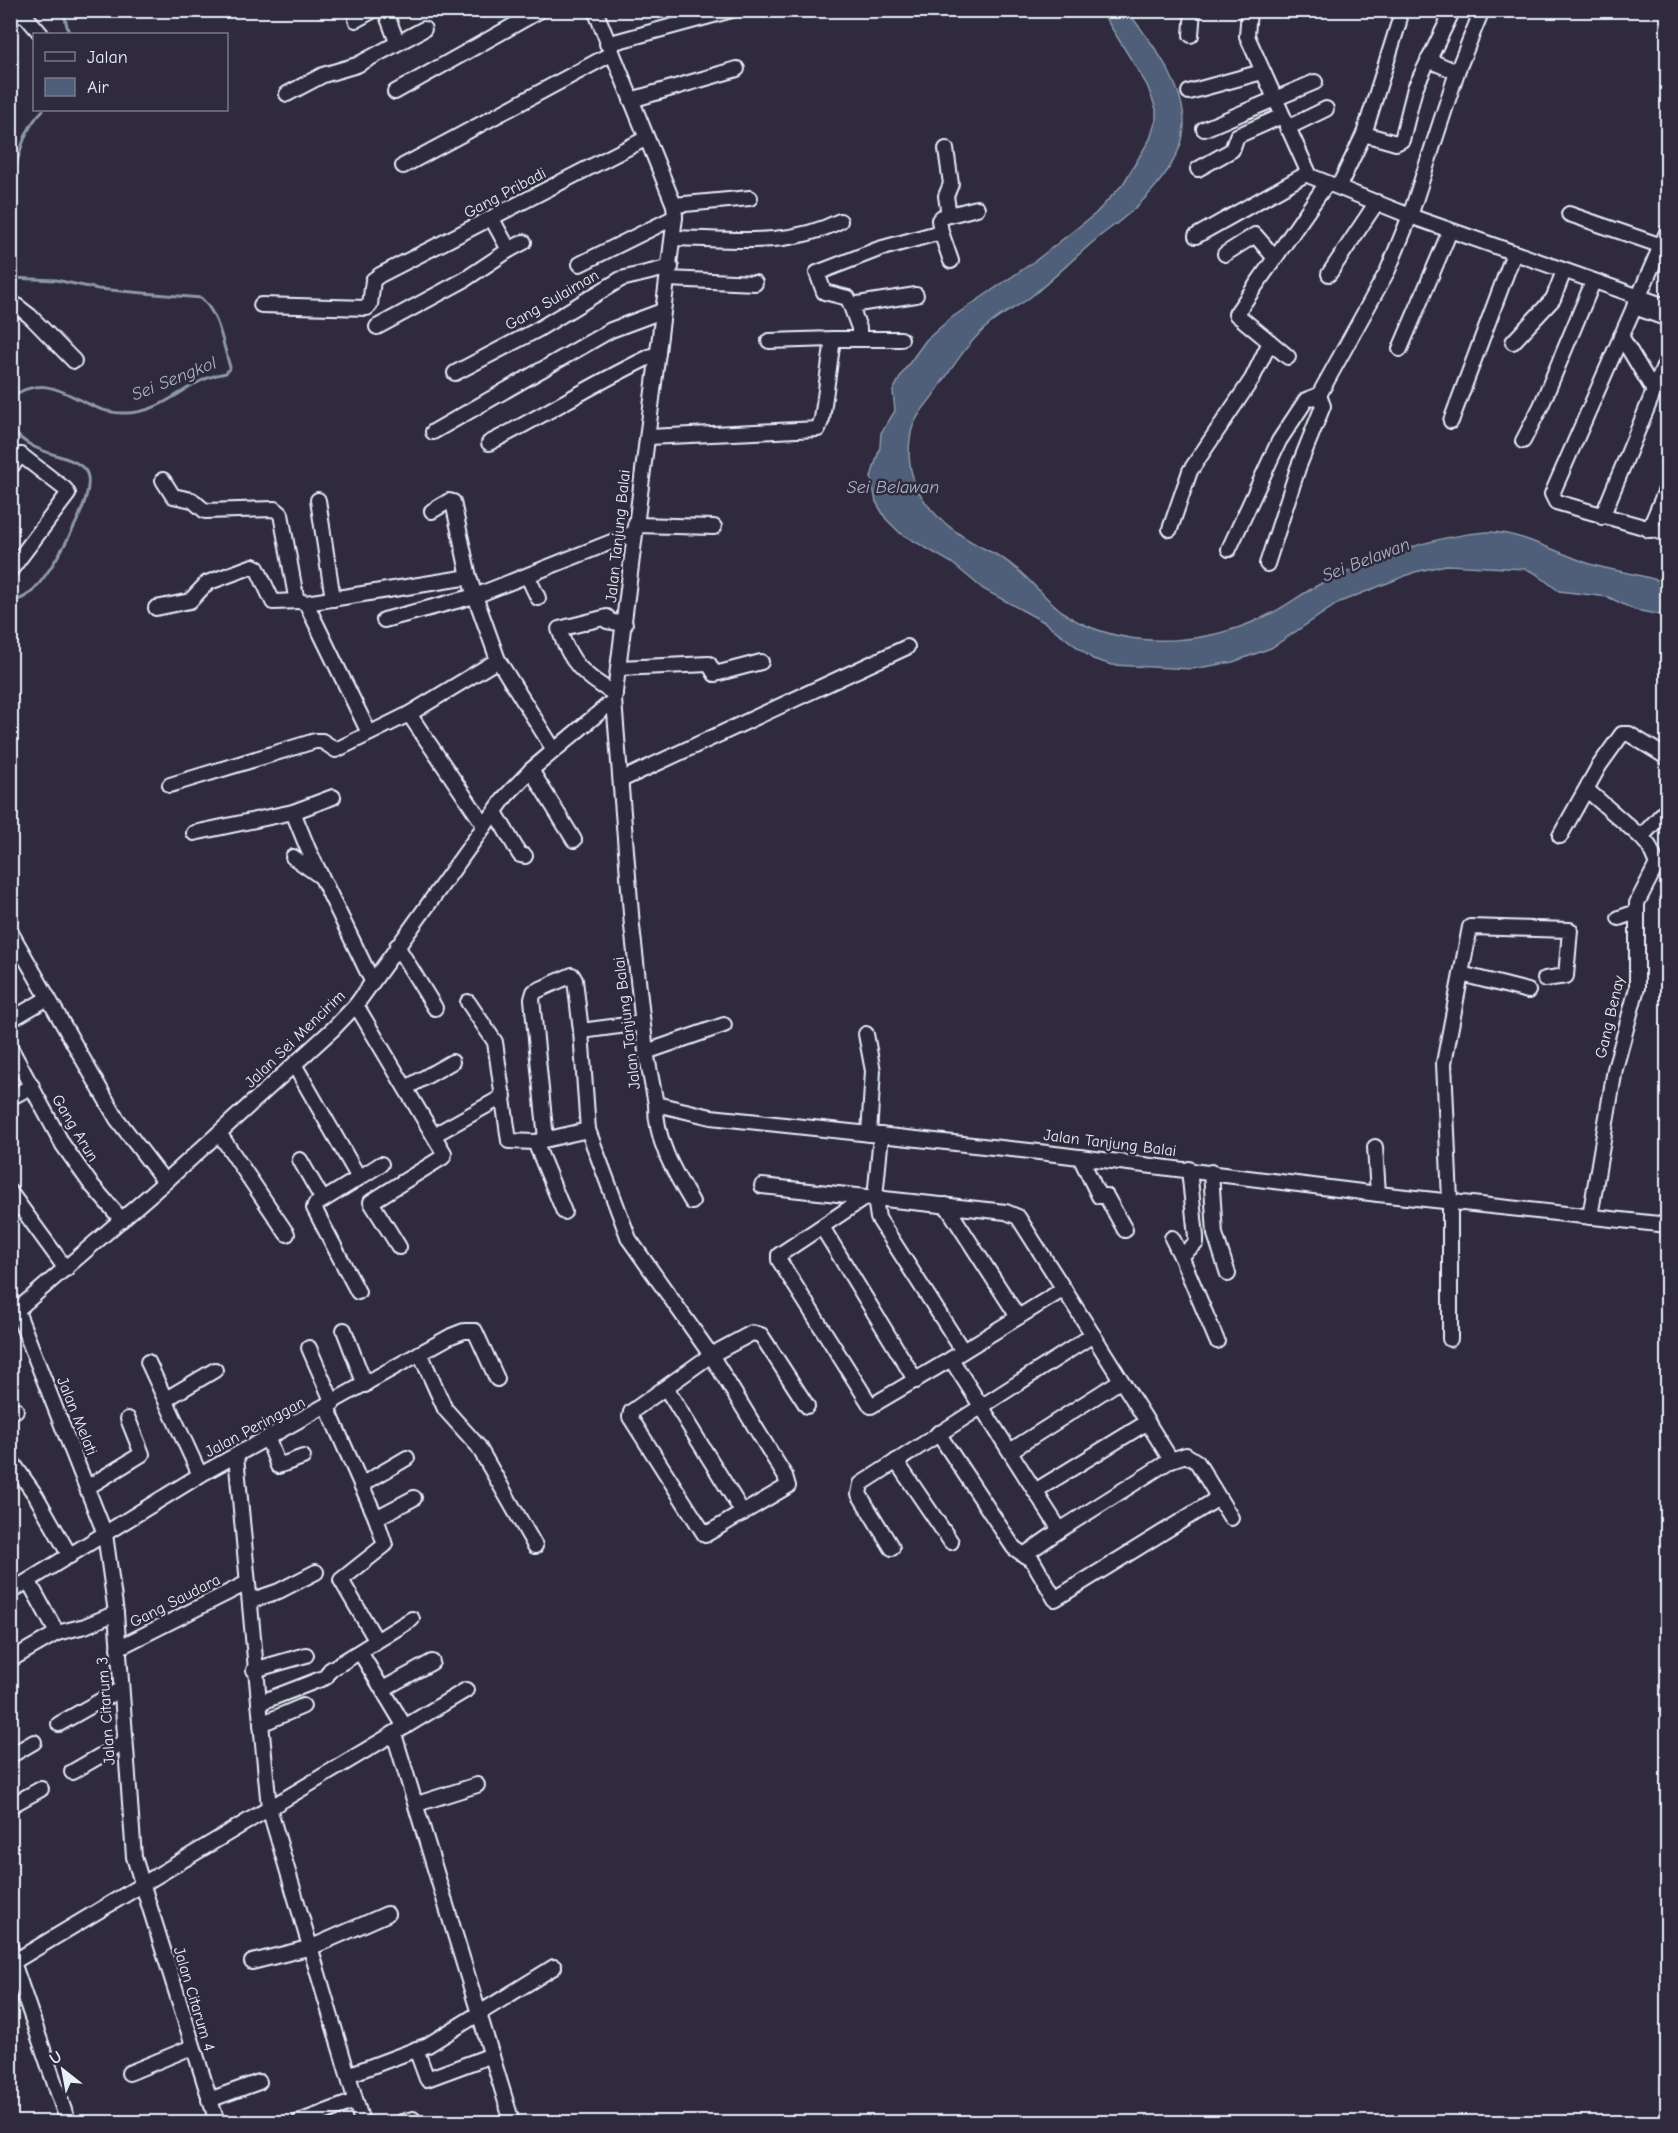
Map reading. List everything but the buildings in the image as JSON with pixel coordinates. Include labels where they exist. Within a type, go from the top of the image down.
[{"type":"street","points":[[356,20],[374,10]]},
{"type":"street","points":[[385,10],[397,42]]},
{"type":"street","points":[[395,92],[541,10]]},
{"type":"street","name":"Jalan Tanjung Balai","points":[[595,10],[674,211],[674,238],[662,311],[615,697],[642,1023],[656,1104],[711,1118],[1189,1169],[1378,1194],[1668,1225]]},
{"type":"street","points":[[403,166],[609,49],[732,10]]},
{"type":"street","points":[[1191,35],[1192,10]]},
{"type":"street","points":[[1249,10],[1247,36],[1308,173],[1410,216],[1593,282],[1668,320]]},
{"type":"street","points":[[1364,134],[1396,143],[1402,140],[1415,88],[1453,10]]},
{"type":"street","points":[[1229,549],[1279,441],[1306,400],[1318,395],[1388,270],[1410,216],[1457,72],[1482,10]]},
{"type":"street","points":[[10,17],[24,14],[40,33]]},
{"type":"street","points":[[1288,357],[1236,315],[1274,257],[1333,184],[1364,134],[1399,22]]},
{"type":"street","points":[[287,94],[323,75],[357,65],[424,29]]},
{"type":"street","points":[[1428,60],[1457,72]]},
{"type":"street","points":[[631,100],[737,69]]},
{"type":"street","points":[[1189,93],[1262,72]]},
{"type":"street","points":[[1204,129],[1315,82]]},
{"type":"street","points":[[1198,169],[1232,150],[1237,136],[1326,109]]},
{"type":"street","name":"Gang Pribadi","points":[[261,305],[365,309],[370,305],[373,280],[380,275],[645,139]]},
{"type":"street","points":[[946,149],[951,184],[946,196],[949,215]]},
{"type":"street","points":[[1196,236],[1308,173]]},
{"type":"street","points":[[580,264],[674,211],[750,198]]},
{"type":"street","points":[[1329,274],[1377,202]]},
{"type":"street","points":[[951,261],[941,232],[940,218],[977,208]]},
{"type":"street","points":[[1569,214],[1662,246]]},
{"type":"street","points":[[492,219],[508,250]]},
{"type":"street","points":[[674,238],[776,241],[806,235],[840,221]]},
{"type":"street","points":[[1668,230],[1552,494],[1556,502],[1668,534]]},
{"type":"street","points":[[1400,349],[1450,231]]},
{"type":"street","points":[[859,337],[859,328],[846,296],[824,292],[817,273],[879,249],[941,232]]},
{"type":"street","points":[[1224,254],[1255,235],[1274,257]]},
{"type":"street","points":[[377,327],[464,280],[508,250],[524,242]]},
{"type":"street","points":[[1451,421],[1514,253]]},
{"type":"street","points":[[1513,342],[1553,299],[1564,271]]},
{"type":"street","name":"Gang Sulaiman","points":[[455,373],[537,330],[621,279],[669,273],[755,283]]},
{"type":"street","points":[[1523,441],[1541,406],[1593,282]]},
{"type":"street","points":[[851,305],[916,295]]},
{"type":"street","points":[[11,303],[30,316],[74,361]]},
{"type":"street","points":[[1636,303],[1668,307]]},
{"type":"street","points":[[433,432],[611,330],[662,311]]},
{"type":"street","points":[[1621,336],[1654,391]]},
{"type":"street","points":[[769,341],[859,337],[901,339]]},
{"type":"street","points":[[648,437],[818,429],[822,419],[833,339]]},
{"type":"street","points":[[1170,529],[1190,471],[1252,380],[1270,342]]},
{"type":"street","points":[[489,443],[548,414],[596,383],[658,353]]},
{"type":"street","points":[[1602,517],[1668,357]]},
{"type":"street","points":[[1267,564],[1298,468],[1323,406],[1318,395]]},
{"type":"street","points":[[10,468],[16,458],[66,489],[68,494],[10,571]]},
{"type":"street","points":[[163,480],[173,496],[192,500],[204,511],[275,509],[279,512],[294,591],[302,602],[369,733]]},
{"type":"street","points":[[1649,530],[1668,485]]},
{"type":"street","points":[[318,500],[333,598]]},
{"type":"street","points":[[432,511],[449,501],[453,502],[469,577],[498,660],[554,750]]},
{"type":"street","points":[[384,620],[475,596],[528,577],[634,529],[714,527]]},
{"type":"street","points":[[156,608],[190,601],[207,583],[253,566],[257,567],[273,603],[333,598],[469,577]]},
{"type":"street","points":[[528,577],[538,598]]},
{"type":"street","points":[[615,697],[581,671],[572,658],[559,629],[607,616],[606,621],[625,624]]},
{"type":"street","points":[[621,780],[907,647]]},
{"type":"street","points":[[170,785],[315,741],[322,741],[336,750],[409,714],[498,660]]},
{"type":"street","points":[[619,668],[709,664],[715,674],[761,662]]},
{"type":"street","name":"Jalan Sei Mencirim","points":[[14,1314],[295,1066],[356,1005],[484,825],[531,770],[615,697]]},
{"type":"street","points":[[409,714],[484,825]]},
{"type":"street","points":[[1560,836],[1599,766],[1622,734],[1629,734],[1668,758]]},
{"type":"street","points":[[531,770],[574,840]]},
{"type":"street","points":[[1587,790],[1641,837],[1668,808]]},
{"type":"street","points":[[194,833],[293,812],[333,797]]},
{"type":"street","points":[[293,812],[321,877],[372,981]]},
{"type":"street","points":[[495,812],[520,855],[525,856]]},
{"type":"street","name":"Gang Benay","points":[[1590,1217],[1615,1069],[1637,987],[1637,903],[1657,864],[1641,837]]},
{"type":"street","points":[[292,857],[321,877]]},
{"type":"street","points":[[1619,918],[1636,912]]},
{"type":"street","points":[[1450,1339],[1450,1201],[1444,1063],[1470,927],[1570,930],[1566,976],[1545,979]]},
{"type":"street","points":[[10,931],[117,1119],[165,1182]]},
{"type":"street","points":[[397,946],[435,1008]]},
{"type":"street","points":[[1461,974],[1528,991]]},
{"type":"street","points":[[564,1212],[541,1141],[532,1003],[534,992],[572,975],[575,980],[581,1031],[588,1130],[629,1239],[711,1355],[789,1483],[786,1488],[707,1535],[703,1534],[631,1419],[631,1412],[711,1355],[742,1337],[757,1333],[807,1406]]},
{"type":"street","points":[[10,1020],[48,998]]},
{"type":"street","points":[[468,1002],[495,1042],[509,1141],[541,1141],[588,1130]]},
{"type":"street","points":[[356,1005],[444,1153],[443,1157],[371,1203],[399,1247]]},
{"type":"street","points":[[581,1031],[642,1023]]},
{"type":"street","points":[[646,1052],[724,1025]]},
{"type":"street","points":[[866,1034],[873,1071],[875,1134],[870,1197],[878,1218],[963,1351]]},
{"type":"street","name":"Gang Arun","points":[[10,1047],[63,1145],[90,1183],[122,1220]]},
{"type":"street","points":[[406,1088],[452,1062]]},
{"type":"street","points":[[295,1066],[359,1178]]},
{"type":"street","points":[[10,1098],[32,1086]]},
{"type":"street","points":[[434,1135],[504,1096]]},
{"type":"street","points":[[656,1104],[656,1122],[667,1158],[692,1202]]},
{"type":"street","points":[[219,1133],[287,1234]]},
{"type":"street","points":[[1375,1148],[1378,1194]]},
{"type":"street","points":[[1080,1157],[1099,1196],[1107,1196],[1125,1230]]},
{"type":"street","points":[[300,1160],[323,1200]]},
{"type":"street","points":[[358,1292],[314,1208],[381,1164]]},
{"type":"street","points":[[1181,1256],[1196,1244],[1189,1169]]},
{"type":"street","points":[[1211,1172],[1215,1234],[1228,1274]]},
{"type":"street","points":[[762,1186],[1006,1212],[1018,1217],[1171,1460]]},
{"type":"street","points":[[10,1192],[66,1269]]},
{"type":"street","points":[[870,1197],[779,1255],[780,1261],[870,1405],[874,1406],[916,1381],[1064,1289]]},
{"type":"street","points":[[946,1205],[1018,1317]]},
{"type":"street","points":[[822,1227],[916,1381]]},
{"type":"street","points":[[1172,1238],[1217,1341]]},
{"type":"street","name":"Jalan Melati","points":[[14,1314],[88,1487],[105,1534]]},
{"type":"street","points":[[344,1330],[365,1385]]},
{"type":"street","name":"Jalan Peringgan","points":[[10,1592],[200,1475],[451,1336],[464,1331],[475,1331],[497,1379]]},
{"type":"street","points":[[892,1548],[858,1489],[861,1484],[981,1404],[1093,1335]]},
{"type":"street","points":[[309,1348],[385,1545],[341,1580],[376,1640]]},
{"type":"street","points":[[420,1353],[445,1409],[478,1446],[535,1546]]},
{"type":"street","points":[[951,1359],[1060,1530]]},
{"type":"street","points":[[148,1362],[200,1475]]},
{"type":"street","points":[[166,1399],[215,1370]]},
{"type":"street","points":[[1010,1451],[1120,1381]]},
{"type":"street","points":[[666,1388],[743,1513]]},
{"type":"street","points":[[88,1487],[142,1454],[128,1419]]},
{"type":"street","points":[[1035,1491],[1146,1423]]},
{"type":"street","points":[[938,1433],[1014,1548],[1033,1561],[1062,1612]]},
{"type":"street","points":[[268,1439],[278,1466],[303,1457]]},
{"type":"street","points":[[1024,1555],[1171,1460],[1186,1455],[1193,1457],[1214,1487],[1216,1497],[1231,1518]]},
{"type":"street","points":[[236,1456],[268,1808],[312,1947],[362,2122]]},
{"type":"street","points":[[361,1485],[407,1458]]},
{"type":"street","points":[[10,1460],[36,1496],[70,1556]]},
{"type":"street","points":[[896,1461],[951,1542]]},
{"type":"street","points":[[1055,1599],[1212,1502],[1216,1497]]},
{"type":"street","points":[[376,1518],[414,1498]]},
{"type":"street","name":"Jalan Citarum 3","points":[[105,1534],[116,1613],[134,1857],[142,1885]]},
{"type":"street","points":[[250,1601],[279,1591],[316,1572]]},
{"type":"street","points":[[28,1582],[57,1633]]},
{"type":"street","name":"Gang Saudara","points":[[118,1648],[247,1583]]},
{"type":"street","points":[[10,1660],[57,1633],[85,1626],[116,1613]]},
{"type":"street","points":[[259,1703],[321,1680],[330,1670],[412,1619]]},
{"type":"street","points":[[360,1652],[383,1689],[400,1730],[417,1804],[478,2015],[512,2122]]},
{"type":"street","points":[[254,1670],[306,1655]]},
{"type":"street","points":[[383,1689],[432,1662]]},
{"type":"street","points":[[59,1724],[121,1689]]},
{"type":"street","points":[[12,1963],[466,1690]]},
{"type":"street","points":[[261,1724],[303,1706]]},
{"type":"street","points":[[10,1756],[34,1742]]},
{"type":"street","points":[[72,1772],[124,1742]]},
{"type":"street","points":[[417,1804],[477,1785]]},
{"type":"street","points":[[10,1806],[41,1788]]},
{"type":"street","name":"Jalan Citarum 4","points":[[142,1885],[217,2122]]},
{"type":"street","points":[[252,1962],[312,1947],[387,1914]]},
{"type":"street","points":[[10,1945],[12,1963],[68,2122]]},
{"type":"street","points":[[348,2075],[416,2049],[478,2015],[554,1967]]},
{"type":"street","points":[[129,2073],[192,2047]]},
{"type":"street","points":[[416,2049],[427,2079],[492,2055]]},
{"type":"street","points":[[209,2100],[259,2082]]},
{"type":"street","points":[[299,2122],[355,2101]]},
{"type":"water","name":"Sei Belawan","points":[[1101,11],[1127,11],[1156,50],[1173,79],[1179,95],[1183,110],[1183,138],[1164,175],[1136,207],[1033,295],[983,330],[919,414],[911,433],[909,455],[912,474],[919,492],[942,521],[975,544],[1005,560],[1071,617],[1083,624],[1128,638],[1175,640],[1222,632],[1266,616],[1322,583],[1382,557],[1444,538],[1487,532],[1511,535],[1590,564],[1667,583],[1667,616],[1635,610],[1608,597],[1559,591],[1526,569],[1446,565],[1415,572],[1340,602],[1271,648],[1233,662],[1192,669],[1112,665],[1093,659],[1044,622],[983,589],[952,563],[900,533],[886,519],[876,502],[871,477],[880,447],[881,433],[895,411],[893,391],[903,372],[926,340],[951,318],[1035,261],[1095,214],[1123,184],[1150,139],[1156,120],[1156,109],[1147,85]]},
{"type":"waterway","name":"Sei Sengkol","points":[[63,10],[69,33]]},
{"type":"waterway","name":"Sei Sengkol","points":[[10,193],[25,138],[42,111]]},
{"type":"waterway","name":"Sei Sengkol","points":[[10,278],[56,280],[98,289],[201,298],[216,321],[230,367],[226,373],[199,382],[163,403],[137,412],[121,413],[105,410],[53,388],[26,389],[10,398]]},
{"type":"waterway","name":"Sei Sengkol","points":[[10,427],[29,444],[78,464],[85,470],[88,480],[81,511],[54,563],[32,592],[10,602]]}]
